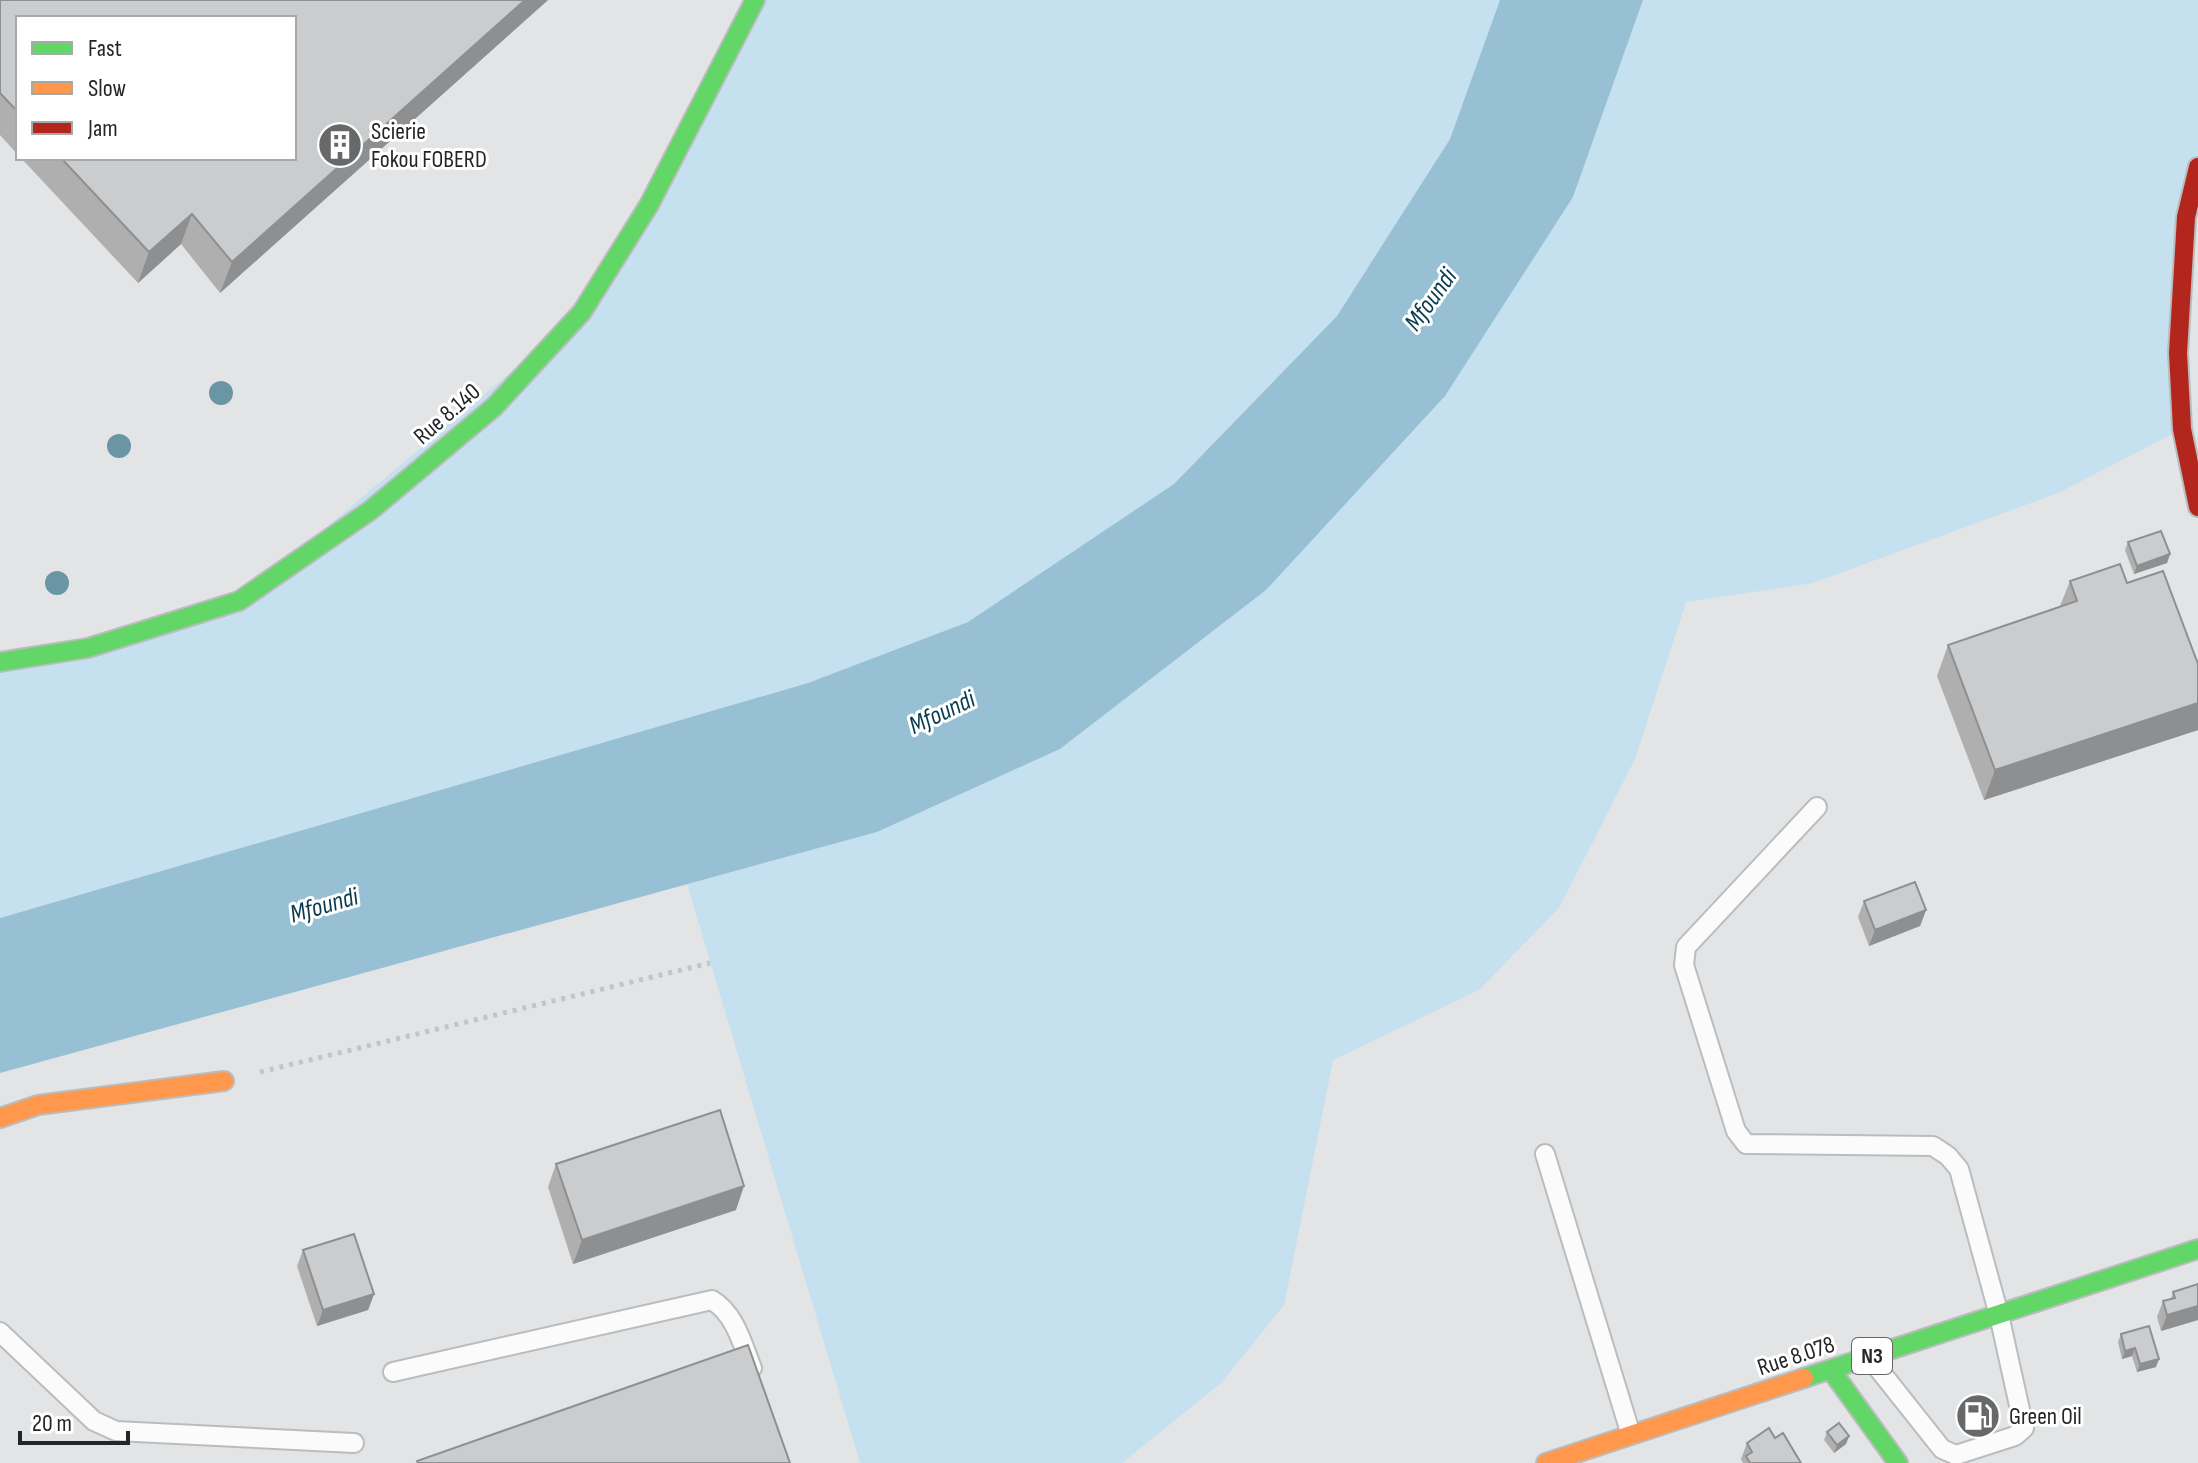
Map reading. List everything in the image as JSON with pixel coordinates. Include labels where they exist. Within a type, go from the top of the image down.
[{"type":"main road","name":"Rue 8.140","points":[[0,662],[88,648],[239,601],[371,510],[494,407],[582,312],[649,205],[755,0]]},
{"type":"main road","points":[[2198,167],[2186,217],[2178,353],[2182,429],[2198,507]]},
{"type":"main road","points":[[0,1118],[38,1105],[224,1081]]},
{"type":"main road","name":"Rue 8.078","points":[[1546,1463],[1599,1455],[1631,1435],[2198,1249]]},
{"type":"main road","points":[[1831,1370],[1898,1463]]},
{"type":"lane","points":[[1817,807],[1686,947],[1684,965],[1736,1131],[1746,1144],[1933,1146],[1948,1156],[1959,1169],[1999,1315],[2024,1428],[2015,1436],[1956,1455],[1942,1449],[1869,1357]]},
{"type":"lane","points":[[1545,1154],[1631,1435]]},
{"type":"lane","points":[[393,1372],[712,1300],[723,1307],[732,1319],[761,1391]]},
{"type":"lane","points":[[0,1332],[94,1421],[116,1431],[354,1443]]},
{"type":"path","points":[[224,1081],[710,963]]},
{"type":"shaded area","points":[[755,0],[1500,0],[1450,139],[1337,316],[1174,484],[968,622],[808,683],[0,918],[0,662],[239,601],[582,312]]},
{"type":"shaded area","points":[[1643,0],[2198,0],[2198,167],[2182,429],[2058,493],[1813,583],[1686,602],[1635,759],[1559,908],[1479,990],[1333,1060],[1284,1305],[1221,1383],[1122,1463],[860,1463],[687,884],[877,832],[1060,749],[1266,590],[1573,197]]},
{"type":"water","name":"Mfoundi","points":[[1500,0],[1643,0],[1573,197],[1445,396],[1266,590],[1060,749],[877,832],[0,1073],[0,918],[808,683],[968,622],[1174,484],[1337,316],[1450,139]]},
{"type":"building","name":"Scierie Fokou FOBERD","points":[[0,0],[525,0],[232,262],[192,214],[149,252],[63,160],[296,160],[296,16],[16,16],[16,110],[0,93]]},
{"type":"building","points":[[2161,531],[2170,554],[2137,566],[2128,542]]},
{"type":"building","points":[[2120,564],[2127,583],[2163,571],[2198,664],[2198,703],[1995,770],[1948,645],[2077,601],[2070,581]]},
{"type":"building","points":[[1915,882],[1926,910],[1875,930],[1864,901]]},
{"type":"building","points":[[720,1110],[744,1186],[582,1240],[556,1164]]},
{"type":"building","points":[[354,1234],[374,1294],[323,1310],[303,1250]]},
{"type":"building","points":[[2198,1284],[2198,1306],[2167,1315],[2163,1301],[2175,1298],[2173,1292]]},
{"type":"building","points":[[2149,1326],[2159,1359],[2140,1364],[2135,1348],[2125,1351],[2121,1334]]},
{"type":"building","points":[[748,1345],[790,1463],[417,1461]]},
{"type":"building","points":[[1839,1423],[1849,1436],[1837,1445],[1827,1432]]},
{"type":"building","points":[[1769,1428],[1775,1438],[1783,1433],[1801,1463],[1750,1463],[1746,1456],[1752,1452],[1747,1443]]},
{"type":"traffic: fast","points":[[0,662],[88,648],[239,601],[371,510],[494,407],[582,312],[649,205],[755,0]]},
{"type":"traffic: fast","points":[[1804,1378],[2198,1249]]},
{"type":"traffic: fast","points":[[1831,1370],[1898,1463]]},
{"type":"traffic: slow","points":[[0,1118],[38,1105],[224,1081]]},
{"type":"traffic: slow","points":[[1546,1463],[1804,1378]]},
{"type":"traffic: jam","points":[[2198,167],[2186,217],[2178,353],[2182,429],[2198,507]]},
{"type":"place","name":"Scierie Fokou FOBERD","points":[[340,145]]},
{"type":"place","name":"Green Oil","points":[[1978,1416]]}]
